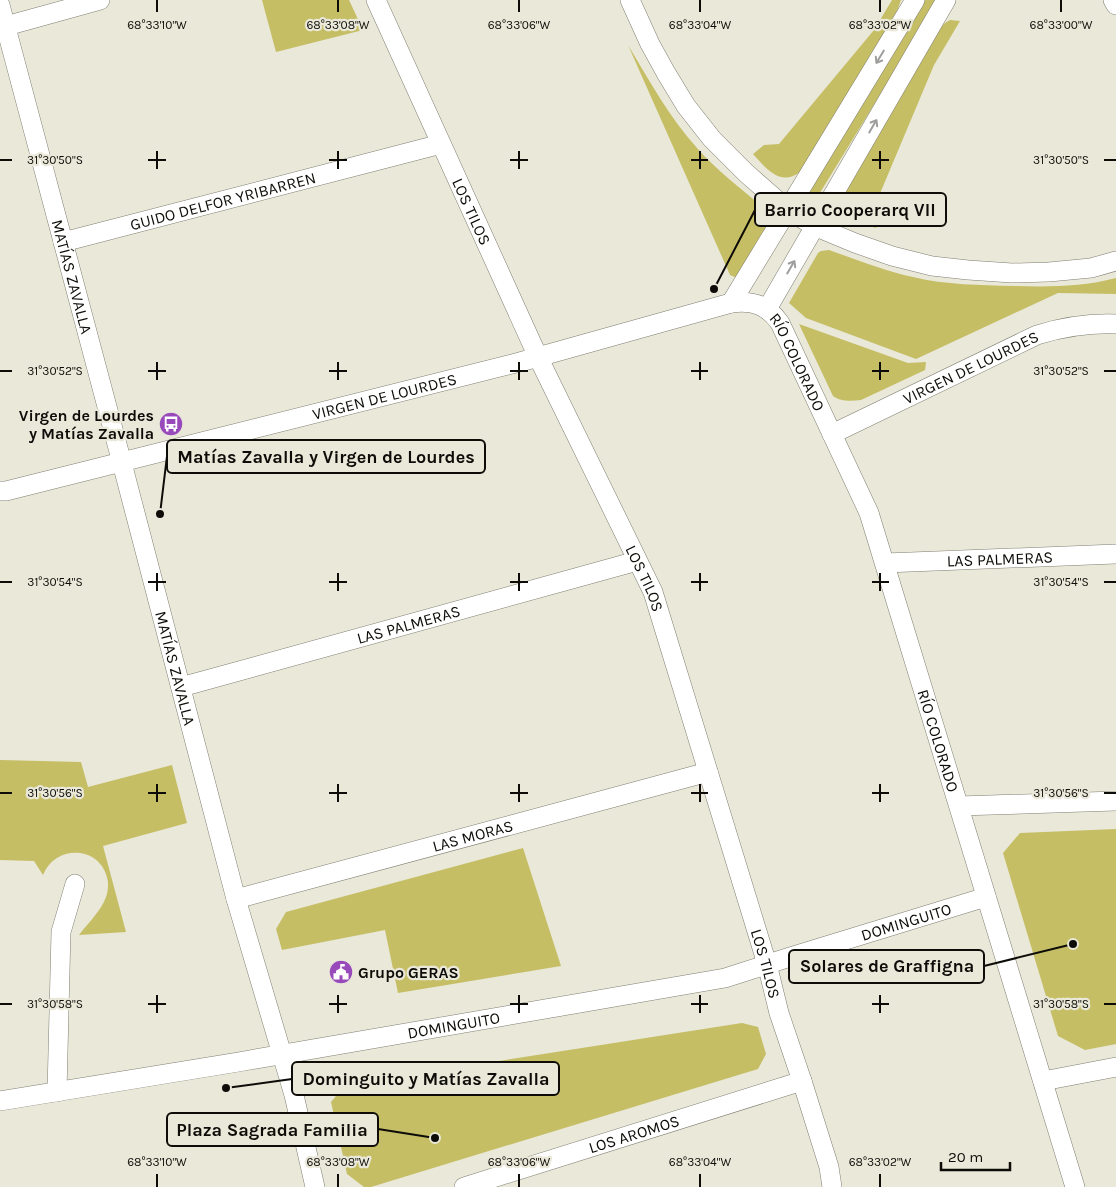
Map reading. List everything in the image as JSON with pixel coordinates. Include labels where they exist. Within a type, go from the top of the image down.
[{"type":"street","points":[[6,26],[100,0]]},
{"type":"street","name":"LOS TILOS","points":[[376,0],[538,357],[653,592],[767,964],[779,1013],[829,1167],[832,1187]]},
{"type":"street","points":[[630,0],[650,44],[686,106],[719,146],[746,173],[788,210],[814,226],[855,244],[932,266],[1012,273],[1049,272],[1091,268],[1116,261]]},
{"type":"street","points":[[731,303],[915,0]]},
{"type":"street","points":[[767,309],[946,0]]},
{"type":"street","points":[[1113,0],[1116,5]]},
{"type":"street","name":"MATÍAS ZAVALLA","points":[[0,5],[236,899],[294,1095],[315,1187]]},
{"type":"street","name":"GUIDO DELFOR YRIBARREN","points":[[63,242],[441,144]]},
{"type":"street","name":"VIRGEN DE LOURDES","points":[[0,491],[122,463],[538,357],[731,303],[749,302],[759,304],[767,309]]},
{"type":"street","name":"RÍO COLORADO","points":[[767,309],[774,314],[780,323],[870,513],[1075,1187]]},
{"type":"street","name":"VIRGEN DE LOURDES","points":[[832,434],[1037,335],[1056,329],[1082,325],[1116,324]]},
{"type":"street","name":"LAS PALMERAS","points":[[885,563],[1116,554]]},
{"type":"street","name":"LAS PALMERAS","points":[[181,687],[638,561]]},
{"type":"street","name":"LAS MORAS","points":[[236,899],[708,772]]},
{"type":"street","points":[[959,806],[1116,801]]},
{"type":"street","points":[[57,1092],[61,932],[74,884]]},
{"type":"street","name":"DOMINGUITO","points":[[0,1101],[725,978],[986,897]]},
{"type":"street","points":[[1042,1081],[1116,1067]]},
{"type":"street","name":"LOS AROMOS","points":[[464,1187],[802,1081]]},
{"type":"shaded area","points":[[262,0],[349,0],[363,30],[276,52]]},
{"type":"shaded area","points":[[892,0],[901,0],[897,11],[803,169],[796,175],[789,177],[782,177],[770,171],[753,154],[764,145],[779,144],[874,30]]},
{"type":"shaded area","points":[[921,0],[938,0],[818,196],[815,198],[811,197],[809,191]]},
{"type":"shaded area","points":[[950,20],[960,21],[934,65],[876,203],[881,217],[876,228],[862,223],[849,213],[844,193],[940,28]]},
{"type":"shaded area","points":[[628,45],[677,124],[713,165],[767,212],[768,224],[737,278],[730,275]]},
{"type":"shaded area","points":[[829,250],[902,275],[950,283],[1052,286],[1078,285],[1116,278],[1116,294],[1058,293],[916,359],[806,318],[789,303],[818,253]]},
{"type":"shaded area","points":[[799,324],[908,363],[926,362],[925,370],[861,400],[839,399],[833,396]]},
{"type":"shaded area","points":[[0,760],[81,762],[88,787],[172,765],[187,823],[103,846],[126,932],[79,935],[101,907],[108,890],[108,882],[104,870],[98,861],[78,853],[68,854],[58,858],[49,865],[43,875],[34,861],[0,860]]},
{"type":"shaded area","points":[[1116,829],[1116,1044],[1085,1050],[1058,1036],[1003,853],[1020,833]]},
{"type":"shaded area","points":[[523,848],[561,966],[398,993],[385,930],[282,950],[276,929],[286,912]]},
{"type":"shaded area","points":[[742,1023],[758,1027],[766,1054],[758,1069],[371,1187],[364,1187],[347,1174],[331,1102],[345,1085]]},
{"type":"place","name":"Barrio Cooperarq VII","points":[[714,289]]},
{"type":"place","name":"Virgen de Lourdes y Matías Zavalla","points":[[171,424]]},
{"type":"place","name":"Matías Zavalla y Virgen de Lourdes","points":[[160,514]]},
{"type":"place","name":"Solares de Graffigna","points":[[1073,944]]},
{"type":"place","name":"Grupo GERAS","points":[[341,972]]},
{"type":"place","name":"Dominguito y Matías Zavalla","points":[[226,1088]]},
{"type":"place","name":"Plaza Sagrada Familia","points":[[435,1138]]}]
